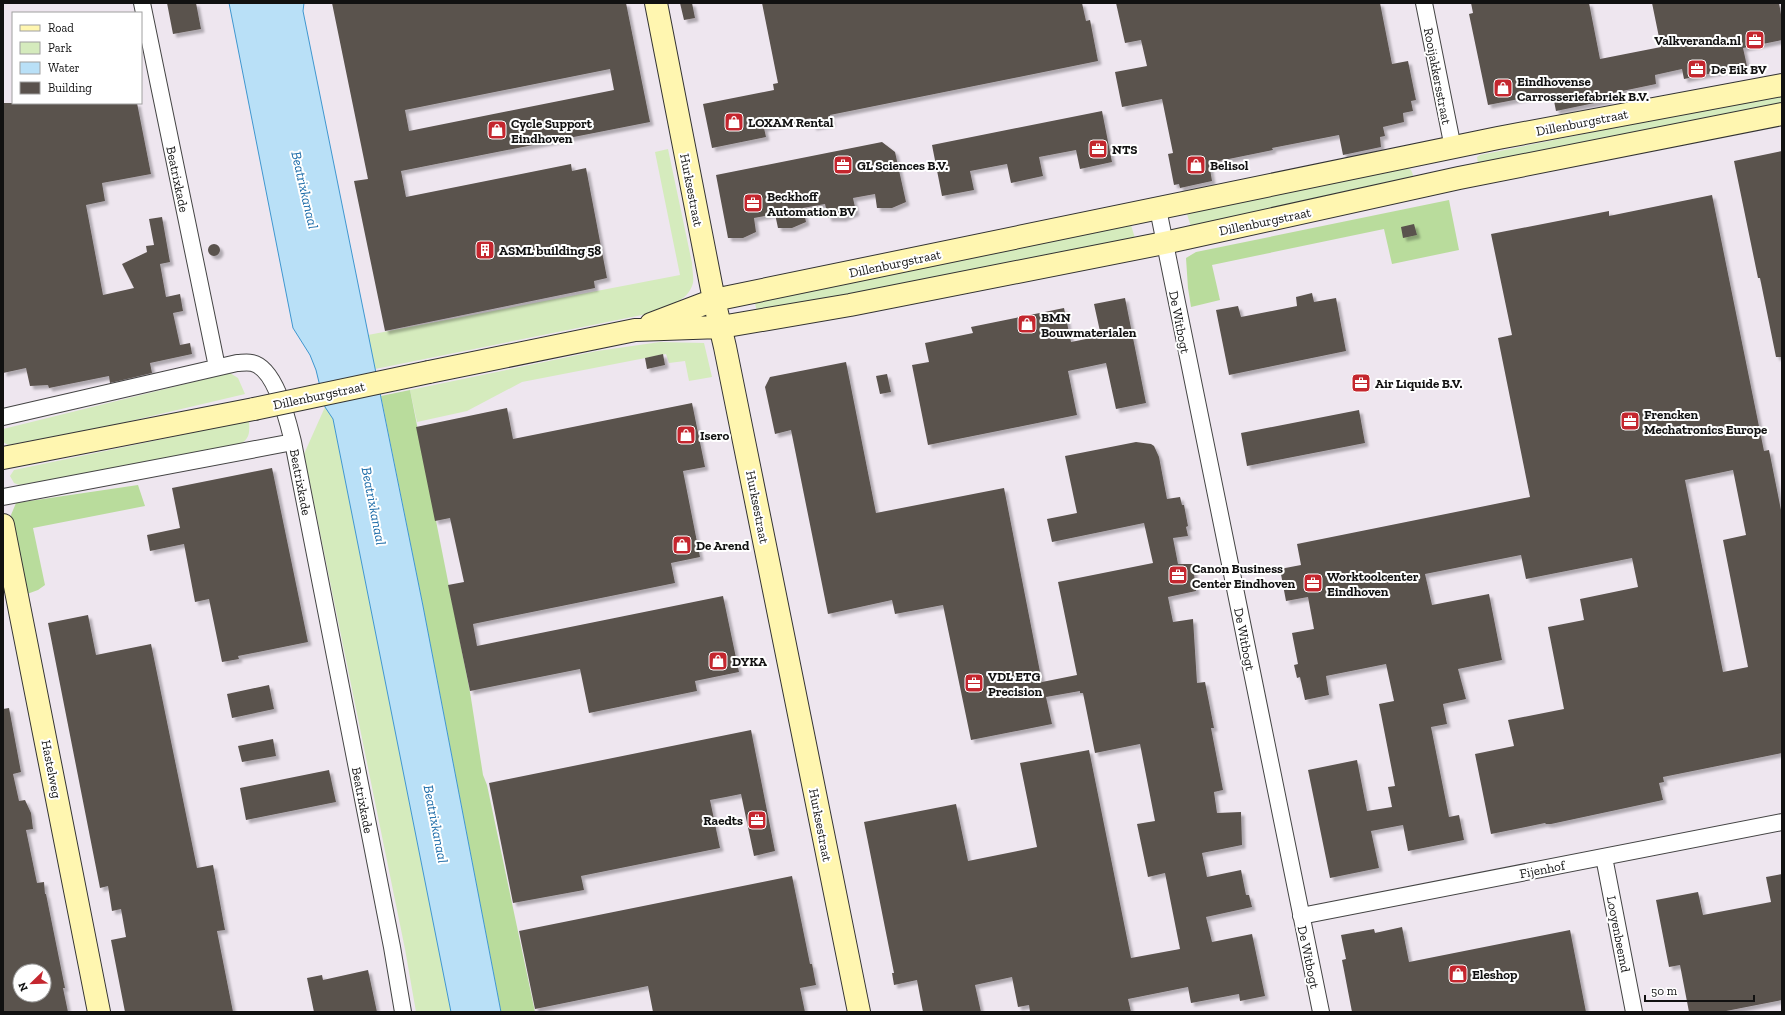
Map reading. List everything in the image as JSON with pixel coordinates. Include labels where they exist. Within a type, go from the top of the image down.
[{"type":"street","name":"Beatrixkade","points":[[142,3],[217,367],[237,363],[253,363],[264,370],[277,390],[287,417],[403,1012]]},
{"type":"street","name":"Hurksestraat","points":[[656,3],[714,300],[721,327],[859,1012]]},
{"type":"street","name":"Rooijakkersstraat","points":[[1424,3],[1453,148]]},
{"type":"street","name":"Dillenburgstraat","points":[[3,458],[254,409],[635,330],[714,300],[1506,137],[1782,85]]},
{"type":"street","name":"Dillenburgstraat","points":[[635,330],[721,327],[850,305],[1164,243],[1459,178],[1782,114]]},
{"type":"street","points":[[1453,148],[1459,178]]},
{"type":"street","points":[[1158,209],[1164,243]]},
{"type":"street","name":"De Witbogt","points":[[1164,243],[1321,1012]]},
{"type":"street","points":[[3,417],[217,367]]},
{"type":"street","points":[[3,498],[293,442]]},
{"type":"street","name":"Hastelweg","points":[[3,526],[99,1012]]},
{"type":"street","name":"Fijenhof","points":[[1301,916],[1782,822]]},
{"type":"street","name":"Looyenbeemd","points":[[1604,857],[1634,1012]]},
{"type":"shaded area","points":[[3,3],[1782,3],[1782,1012],[3,1012]]},
{"type":"green space","points":[[1782,94],[1782,106],[1478,164],[1477,157],[1480,155]]},
{"type":"green space","points":[[668,149],[692,263],[693,283],[690,290],[680,300],[667,307],[647,314],[375,369],[368,335],[680,275],[655,152]]},
{"type":"green space","points":[[1406,167],[1411,170],[1413,175],[1411,181],[1191,227],[1186,211]]},
{"type":"green space","points":[[1449,200],[1459,250],[1392,264],[1384,229],[1212,265],[1220,300],[1191,307],[1186,258],[1196,252]]},
{"type":"green space","points":[[1130,222],[1135,238],[1038,259],[757,312],[754,299]]},
{"type":"green space","points":[[660,342],[704,343],[712,377],[689,381],[685,361],[669,363],[666,354],[522,382],[467,411],[417,422],[410,390],[597,351]]},
{"type":"green space","points":[[230,373],[238,378],[245,394],[122,423],[8,445],[3,442],[3,429]]},
{"type":"green space","points":[[410,390],[470,692],[483,775],[487,785],[535,1012],[501,1012],[381,396]]},
{"type":"green space","points":[[325,407],[333,419],[451,1012],[416,1012],[405,949],[304,454]]},
{"type":"green space","points":[[249,421],[248,437],[235,447],[19,485],[14,483],[10,476],[14,470]]},
{"type":"green space","points":[[138,485],[145,506],[33,528],[45,585],[38,590],[27,594],[11,515],[16,503]]},
{"type":"water","name":"Beatrixkanaal","points":[[229,3],[304,3],[303,11],[423,606],[501,1012],[451,1012],[333,419],[325,407],[316,370],[310,355],[293,328]]},
{"type":"building","points":[[167,3],[196,3],[201,29],[173,34]]},
{"type":"building","points":[[332,3],[626,3],[650,122],[401,171],[406,197],[571,164],[572,171],[586,168],[607,278],[594,281],[595,288],[385,331],[354,181],[368,179]],"holes":[[[610,69],[614,90],[409,131],[405,110]]]},
{"type":"building","points":[[680,3],[692,3],[695,18],[684,20]]},
{"type":"building","points":[[762,3],[1082,3],[1086,21],[1090,20],[1098,61],[830,115],[832,123],[813,127],[811,118],[764,128],[766,137],[712,148],[703,104],[774,90],[773,84],[778,83]]},
{"type":"building","points":[[1116,3],[1380,3],[1392,64],[1408,61],[1416,100],[1411,101],[1413,111],[1403,113],[1404,122],[1383,127],[1385,136],[1380,137],[1381,147],[1343,155],[1339,135],[1272,148],[1273,150],[1209,163],[1212,181],[1180,188],[1179,184],[1174,185],[1168,154],[1173,153],[1162,99],[1122,107],[1115,72],[1147,66],[1141,40],[1125,43]]},
{"type":"building","points":[[1471,3],[1589,3],[1600,59],[1661,47],[1652,3],[1779,3],[1782,20],[1782,40],[1743,48],[1747,66],[1684,79],[1682,69],[1655,75],[1656,84],[1608,94],[1609,100],[1556,111],[1553,96],[1546,98],[1546,94],[1488,105],[1469,14],[1473,13]]},
{"type":"building","points":[[3,103],[137,104],[151,174],[102,183],[105,201],[86,205],[103,295],[134,288],[122,264],[147,252],[146,246],[154,245],[149,219],[162,217],[170,262],[160,264],[166,297],[180,294],[183,311],[173,313],[180,345],[190,343],[192,354],[150,363],[152,373],[110,383],[109,376],[49,388],[48,385],[30,386],[26,368],[3,373]]},
{"type":"building","points":[[1102,111],[1112,162],[1080,169],[1076,150],[1039,157],[1043,176],[1011,183],[1007,164],[970,171],[974,190],[942,196],[932,145]]},
{"type":"building","points":[[882,142],[895,152],[906,202],[892,208],[877,208],[875,194],[853,198],[856,212],[843,218],[828,218],[825,204],[803,208],[806,222],[792,228],[778,228],[775,214],[754,218],[756,232],[743,238],[728,238],[716,175]]},
{"type":"building","points":[[1782,151],[1782,357],[1776,357],[1734,161]]},
{"type":"building","points":[[1712,195],[1764,451],[1769,450],[1782,515],[1782,753],[1663,777],[1664,782],[1659,783],[1663,800],[1551,824],[1545,823],[1491,834],[1475,754],[1514,746],[1508,720],[1564,709],[1548,627],[1584,620],[1580,599],[1638,587],[1632,558],[1526,579],[1521,555],[1425,574],[1432,605],[1489,594],[1502,660],[1458,669],[1466,699],[1443,704],[1447,724],[1431,727],[1449,817],[1459,815],[1464,840],[1408,851],[1403,825],[1371,831],[1379,868],[1330,878],[1308,770],[1357,760],[1367,811],[1392,807],[1388,787],[1395,786],[1379,704],[1394,701],[1386,664],[1326,676],[1329,695],[1305,700],[1300,677],[1297,678],[1294,665],[1298,664],[1292,633],[1314,629],[1308,597],[1286,601],[1280,569],[1301,565],[1297,544],[1530,497],[1498,338],[1512,335],[1491,234],[1609,211],[1609,216]],"holes":[[[1733,470],[1746,535],[1723,540],[1748,667],[1723,672],[1685,480]]]},
{"type":"building","points":[[1414,224],[1417,235],[1403,238],[1401,227]]},
{"type":"building","points":[[212,244],[216,244],[220,250],[216,256],[212,256],[208,252],[208,248]]},
{"type":"building","points":[[1312,293],[1314,302],[1336,298],[1346,351],[1229,375],[1216,310],[1238,306],[1241,317],[1297,306],[1296,297]]},
{"type":"building","points":[[1125,298],[1146,403],[1116,409],[1106,363],[1068,371],[1077,415],[928,445],[912,365],[929,362],[925,343],[973,333],[971,327],[1064,308],[1071,342],[1101,336],[1094,304]]},
{"type":"building","points":[[663,354],[665,365],[647,369],[645,358]]},
{"type":"building","points":[[846,362],[876,513],[1004,488],[1042,682],[1077,675],[1058,582],[1153,563],[1144,523],[1052,542],[1047,519],[1077,513],[1065,456],[1136,442],[1151,444],[1154,446],[1159,457],[1167,499],[1180,497],[1182,505],[1184,505],[1188,526],[1186,527],[1188,536],[1173,538],[1178,564],[1193,564],[1196,591],[1168,597],[1173,622],[1193,619],[1197,683],[1205,682],[1214,728],[1211,728],[1223,790],[1214,792],[1217,813],[1241,812],[1242,845],[1202,853],[1207,877],[1241,870],[1246,895],[1249,895],[1252,907],[1206,917],[1212,942],[1252,934],[1265,996],[1240,1001],[1239,994],[1191,1003],[1188,987],[1128,999],[1131,1012],[1030,1012],[1029,1005],[1018,1007],[1012,977],[975,985],[981,1012],[923,1012],[917,980],[894,985],[892,973],[894,973],[864,822],[956,804],[968,861],[1037,847],[1020,763],[1089,750],[1131,958],[1180,949],[1165,873],[1148,877],[1137,824],[1155,821],[1140,744],[1095,753],[1083,693],[1080,693],[1080,691],[1046,697],[1052,724],[971,740],[943,605],[895,614],[892,600],[828,614],[791,430],[775,434],[765,387],[770,377]]},
{"type":"building","points":[[887,374],[891,392],[880,394],[876,376]]},
{"type":"building","points":[[692,403],[705,467],[683,471],[700,557],[671,563],[675,583],[473,624],[477,646],[723,596],[739,672],[695,681],[697,691],[589,713],[580,669],[470,691],[448,585],[464,582],[450,518],[435,521],[416,427],[507,408],[513,439]]},
{"type":"building","points":[[1359,410],[1365,443],[1247,466],[1241,433]]},
{"type":"building","points":[[272,468],[308,642],[238,656],[239,659],[222,662],[209,599],[195,602],[184,544],[150,551],[147,535],[180,528],[172,488]]},
{"type":"building","points":[[88,615],[96,655],[151,644],[197,868],[213,865],[225,930],[217,931],[233,1012],[125,1012],[111,940],[126,937],[121,909],[112,911],[108,886],[100,888],[48,623]]},
{"type":"building","points":[[269,685],[274,709],[232,718],[227,694]]},
{"type":"building","points":[[9,708],[21,772],[13,774],[19,801],[25,800],[31,813],[33,829],[26,830],[37,883],[44,882],[45,894],[65,988],[63,988],[68,1012],[3,1012],[3,709]]},
{"type":"building","points":[[751,730],[775,851],[754,856],[741,794],[710,800],[720,848],[581,876],[584,890],[513,903],[489,783]]},
{"type":"building","points":[[273,739],[276,756],[242,762],[238,746]]},
{"type":"building","points":[[329,770],[336,802],[246,820],[240,788]]},
{"type":"building","points":[[1782,874],[1782,1000],[1721,1012],[1689,1012],[1680,965],[1669,967],[1656,900],[1698,892],[1703,915],[1771,902],[1766,877]]},
{"type":"building","points":[[792,876],[810,964],[812,964],[816,985],[800,988],[805,1012],[653,1012],[648,986],[535,1009],[519,931]]},
{"type":"building","points":[[1402,927],[1409,962],[1570,930],[1586,1012],[1352,1012],[1342,960],[1346,959],[1341,935],[1374,929],[1375,933]]},
{"type":"building","points":[[368,970],[377,1012],[314,1012],[307,978],[322,975],[323,980]]},
{"type":"place","name":"Valkveranda.nl","points":[[1755,40]]},
{"type":"place","name":"De Eik BV","points":[[1697,69]]},
{"type":"place","name":"Eindhovense Carrosseriefabriek B.V.","points":[[1503,88]]},
{"type":"place","name":"LOXAM Rental","points":[[734,122]]},
{"type":"place","name":"Cycle Support Eindhoven","points":[[497,130]]},
{"type":"place","name":"NTS","points":[[1098,149]]},
{"type":"place","name":"GL Sciences B.V.","points":[[843,165]]},
{"type":"place","name":"Belisol","points":[[1196,165]]},
{"type":"place","name":"Beckhoff Automation BV","points":[[753,203]]},
{"type":"place","name":"ASML building 58","points":[[485,250]]},
{"type":"place","name":"BMN Bouwmaterialen","points":[[1027,324]]},
{"type":"place","name":"Air Liquide B.V.","points":[[1361,383]]},
{"type":"place","name":"Frencken Mechatronics Europe","points":[[1630,421]]},
{"type":"place","name":"Isero","points":[[686,435]]},
{"type":"place","name":"De Arend","points":[[682,545]]},
{"type":"place","name":"Canon Business Center Eindhoven","points":[[1178,575]]},
{"type":"place","name":"Worktoolcenter Eindhoven","points":[[1313,583]]},
{"type":"place","name":"DYKA","points":[[718,661]]},
{"type":"place","name":"VDL ETG Precision","points":[[974,683]]},
{"type":"place","name":"Raedts","points":[[757,820]]},
{"type":"place","name":"Eleshop","points":[[1458,974]]}]
